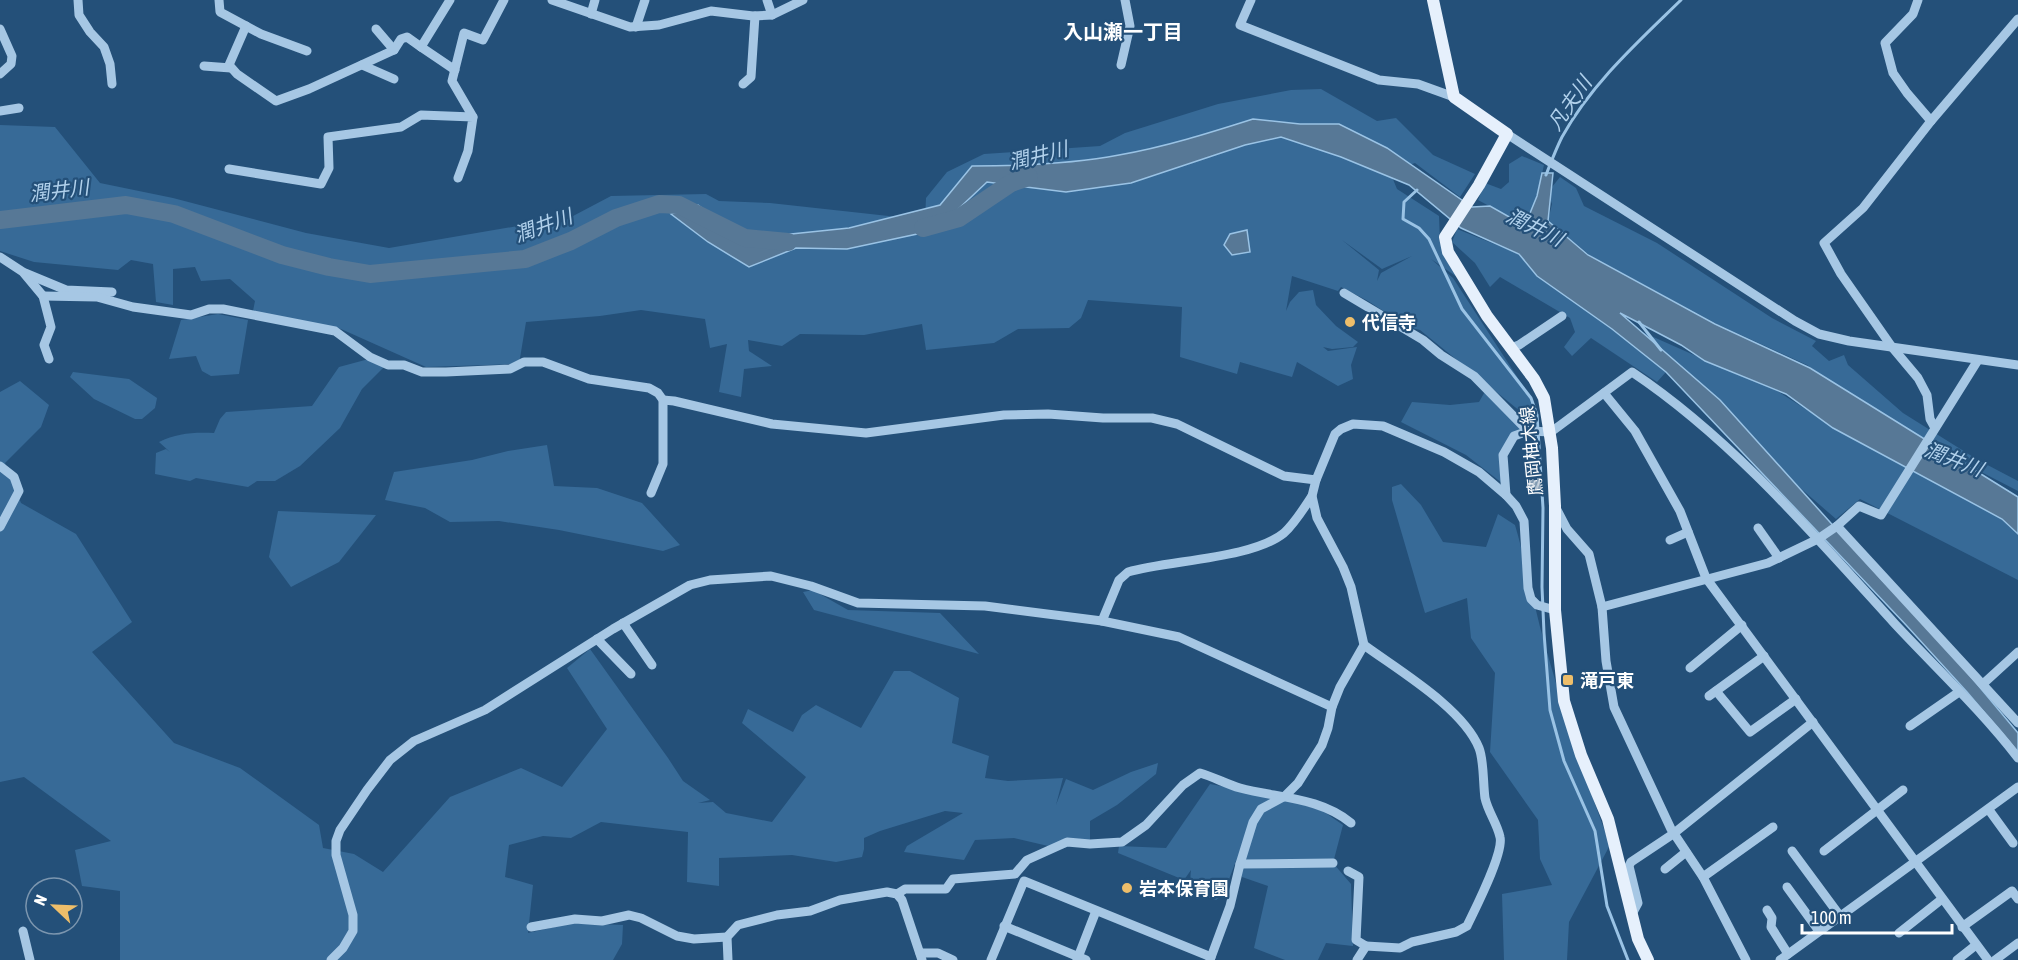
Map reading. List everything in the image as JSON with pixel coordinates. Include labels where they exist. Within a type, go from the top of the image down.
[{"type":"main road","points":[[1433,0],[1454,98],[1507,134]]},
{"type":"main road","name":"鷹岡柚木線","points":[[1507,134],[1479,185],[1445,237],[1448,252],[1487,316],[1534,380],[1544,398],[1551,432],[1555,506],[1555,610],[1564,701],[1581,755],[1608,819],[1638,939],[1648,960]]},
{"type":"street","points":[[78,0],[79,15],[104,47],[110,64],[112,84]]},
{"type":"street","points":[[219,0],[220,12],[261,34],[307,51]]},
{"type":"street","points":[[421,47],[450,0]]},
{"type":"street","points":[[458,178],[468,151],[473,117],[452,81],[464,33],[483,40],[504,0]]},
{"type":"street","points":[[591,14],[595,0]]},
{"type":"street","points":[[636,27],[645,0]]},
{"type":"street","points":[[767,0],[772,15]]},
{"type":"street","points":[[558,1],[591,14],[636,27],[659,25],[711,10],[755,16],[772,15],[803,0]]},
{"type":"street","points":[[1121,65],[1130,26],[1125,0]]},
{"type":"street","points":[[1251,0],[1240,25],[1379,80],[1418,84],[1454,98]]},
{"type":"street","points":[[1918,0],[1913,14],[1885,43],[1893,73],[1931,121]]},
{"type":"street","points":[[743,84],[751,77],[755,16]]},
{"type":"street","points":[[1935,428],[1930,419],[1927,395],[1918,378],[1892,347],[1841,274],[1824,243],[1863,208],[1931,121],[2018,19]]},
{"type":"street","points":[[246,26],[229,65],[237,74],[276,101],[309,89],[394,50],[401,39],[407,37],[455,70]]},
{"type":"street","points":[[0,29],[12,56],[11,64],[0,74]]},
{"type":"street","points":[[376,29],[394,50]]},
{"type":"street","points":[[362,65],[394,79]]},
{"type":"street","points":[[204,66],[231,68]]},
{"type":"street","points":[[0,111],[19,108]]},
{"type":"street","points":[[229,169],[321,184],[329,168],[328,137],[401,127],[421,115],[473,117]]},
{"type":"street","points":[[1507,134],[1795,321],[1819,334],[1849,341],[2018,365]]},
{"type":"street","points":[[0,257],[23,272],[66,290],[112,292]]},
{"type":"street","points":[[23,272],[43,296],[51,327],[44,345],[49,359]]},
{"type":"street","points":[[1344,293],[1423,340],[1441,355],[1474,376],[1528,431]]},
{"type":"street","points":[[43,296],[97,297],[133,307],[191,315],[209,309],[223,309],[335,331],[370,357],[388,365],[404,365],[422,372],[510,369],[524,362],[543,362],[589,379],[648,388],[658,393],[663,400],[663,464],[651,494]]},
{"type":"street","points":[[1511,348],[1562,316]]},
{"type":"street","points":[[1602,607],[1768,563],[1818,539],[1838,526],[1859,506],[1881,515],[1978,360]]},
{"type":"street","points":[[1506,495],[1503,455],[1514,436],[1528,431],[1551,432],[1632,372],[1666,395],[1763,483],[1818,539],[2018,758]]},
{"type":"street","points":[[1604,393],[1635,431],[1680,511],[1706,578],[1988,960]]},
{"type":"street","points":[[663,400],[772,424],[866,434],[1004,416],[1047,414],[1103,418],[1152,418],[1177,424],[1284,476],[1316,480]]},
{"type":"street","points":[[1102,621],[1119,580],[1128,572],[1258,546],[1284,533],[1312,496],[1316,480],[1335,434],[1353,424],[1383,426],[1452,456],[1479,472],[1506,495],[1516,506],[1524,521],[1528,588],[1531,599],[1537,605],[1555,610]]},
{"type":"street","points":[[0,466],[14,477],[19,491],[0,527]]},
{"type":"street","points":[[1312,496],[1317,518],[1351,587],[1364,645],[1433,696],[1469,731],[1480,749],[1486,803],[1500,837],[1498,853],[1467,927],[1456,932],[1412,942],[1400,948],[1366,945],[1356,940],[1359,877],[1348,871]]},
{"type":"street","points":[[1555,506],[1567,529],[1589,554],[1602,607],[1606,661],[1614,706],[1673,834],[1703,877],[1746,960]]},
{"type":"street","points":[[1838,526],[1984,683],[2018,723]]},
{"type":"street","points":[[1758,528],[1779,558]]},
{"type":"street","points":[[1670,540],[1688,532]]},
{"type":"street","points":[[331,960],[343,948],[353,931],[353,915],[336,855],[336,841],[346,820],[390,760],[414,741],[485,710],[623,623],[690,585],[710,580],[757,575],[771,576],[811,586],[851,602],[863,604],[985,606],[1102,621],[1179,637],[1332,707]]},
{"type":"street","points":[[623,623],[652,665]]},
{"type":"street","points":[[1689,668],[1742,625]]},
{"type":"street","points":[[597,639],[631,674]]},
{"type":"street","points":[[991,960],[1024,881],[1211,959],[1230,906],[1240,864],[1254,822],[1262,809],[1285,796],[1298,783],[1322,745],[1340,687],[1364,645]]},
{"type":"street","points":[[1984,683],[2018,652]]},
{"type":"street","points":[[1764,656],[1712,694],[1750,732],[1796,699]]},
{"type":"street","points":[[1910,726],[1959,692]]},
{"type":"street","points":[[1632,914],[1638,903],[1629,867],[1631,862],[1673,834],[1813,722]]},
{"type":"street","points":[[897,894],[906,889],[946,889],[953,879],[1015,874],[1027,860],[1066,842],[1090,844],[1122,842],[1146,825],[1183,785],[1200,773],[1241,788],[1285,796],[1326,808],[1351,823]]},
{"type":"street","points":[[1780,960],[2018,788]]},
{"type":"street","points":[[1824,851],[1904,790]]},
{"type":"street","points":[[1989,810],[2013,843]]},
{"type":"street","points":[[1703,877],[1773,827]]},
{"type":"street","points":[[1792,851],[1840,916]]},
{"type":"street","points":[[1665,869],[1686,852]]},
{"type":"street","points":[[1240,864],[1333,863]]},
{"type":"street","points":[[1787,887],[1819,931]]},
{"type":"street","points":[[1962,927],[2012,891],[2018,899]]},
{"type":"street","points":[[531,927],[575,919],[602,921],[629,915],[641,918],[677,936],[694,939],[727,937],[738,925],[777,915],[810,911],[840,900],[887,892],[897,894],[902,900],[921,956],[938,953],[953,960]]},
{"type":"street","points":[[1899,933],[1942,899]]},
{"type":"street","points":[[1767,910],[1772,918],[1771,927],[1788,954]]},
{"type":"street","points":[[1004,926],[1080,959],[1096,911]]},
{"type":"street","points":[[23,930],[30,960]]},
{"type":"street","points":[[727,937],[728,960]]},
{"type":"street","points":[[1995,960],[2018,943]]},
{"type":"street","points":[[1357,960],[1366,945]]},
{"type":"street","points":[[1957,960],[1976,945]]},
{"type":"shaded area","points":[[1321,89],[1377,121],[1396,118],[1433,155],[1475,174],[1460,197],[1415,163],[1390,172],[1397,189],[1439,216],[1440,242],[1457,277],[1431,259],[1453,278],[1527,392],[1537,415],[1526,416],[1420,330],[1408,327],[1368,301],[1341,287],[1338,291],[1292,276],[1286,311],[1299,292],[1313,290],[1316,305],[1336,326],[1358,342],[1353,347],[1332,349],[1323,347],[1328,351],[1357,347],[1351,365],[1353,379],[1338,386],[1297,362],[1292,377],[1240,362],[1237,374],[1180,357],[1182,307],[1088,300],[1081,318],[1069,328],[1018,329],[994,343],[926,350],[922,324],[864,335],[800,334],[782,346],[748,340],[749,351],[772,366],[744,369],[741,397],[719,392],[727,344],[710,348],[705,319],[641,310],[526,322],[519,364],[426,367],[341,329],[253,311],[255,301],[230,279],[201,281],[195,267],[173,269],[173,305],[156,302],[153,264],[131,260],[118,270],[34,262],[0,251],[0,125],[55,127],[100,183],[173,198],[306,233],[389,248],[518,226],[556,225],[611,196],[706,194],[719,201],[770,203],[925,220],[926,198],[947,172],[984,154],[1100,146],[1125,133],[1218,104],[1291,90]],"holes":[[[1342,240],[1382,269],[1412,256],[1381,273],[1377,281],[1379,270]]]},
{"type":"shaded area","points":[[1522,156],[1544,165],[1535,203],[1528,218],[1515,220],[1478,200],[1485,183],[1501,189],[1509,182],[1509,164]]},
{"type":"shaded area","points":[[1560,177],[1576,188],[1584,206],[1657,243],[1772,318],[1816,341],[1812,346],[1829,361],[1844,355],[1848,365],[1903,413],[1978,460],[2018,481],[2018,491],[1902,431],[1807,365],[1719,325],[1592,257],[1548,221],[1552,204],[1548,192]]},
{"type":"shaded area","points":[[1457,229],[1519,254],[1537,276],[1600,319],[1666,372],[1657,382],[1591,338],[1572,356],[1564,347],[1575,332],[1570,318],[1500,277],[1490,287],[1475,263],[1452,242]]},
{"type":"shaded area","points":[[218,314],[248,320],[239,374],[211,376],[202,371],[196,356],[169,359],[181,320]]},
{"type":"shaded area","points":[[1633,328],[1737,374],[1760,380],[1840,431],[1999,517],[2018,535],[2018,580],[1860,499],[1836,519],[1783,473]]},
{"type":"shaded area","points":[[365,360],[384,367],[362,389],[340,428],[300,466],[275,481],[257,481],[248,487],[196,478],[190,481],[155,474],[156,453],[166,449],[170,452],[159,442],[186,434],[214,433],[226,412],[312,406],[339,367]]},
{"type":"shaded area","points":[[73,372],[129,379],[157,398],[155,408],[142,419],[135,419],[94,399],[70,377]]},
{"type":"shaded area","points":[[20,381],[49,405],[41,427],[5,463],[21,503],[76,534],[132,622],[92,652],[174,743],[240,768],[319,825],[323,848],[354,854],[383,872],[450,797],[521,768],[562,787],[607,729],[567,668],[590,649],[683,781],[710,800],[698,803],[713,802],[726,813],[772,822],[806,777],[742,723],[748,709],[793,732],[802,715],[816,705],[861,728],[894,671],[910,671],[959,698],[952,743],[989,756],[985,778],[1008,781],[1063,778],[1056,805],[1066,779],[1093,790],[1131,772],[1158,763],[1156,774],[1117,805],[1090,821],[1090,840],[1061,849],[1014,838],[975,840],[964,860],[904,852],[907,846],[963,813],[945,811],[864,838],[862,857],[836,862],[792,855],[719,858],[719,886],[687,882],[688,832],[601,822],[571,838],[543,836],[509,845],[505,877],[533,885],[528,933],[572,923],[623,925],[622,944],[613,960],[120,960],[120,891],[84,886],[84,876],[80,876],[75,850],[111,841],[24,777],[0,782],[0,392]]},
{"type":"shaded area","points":[[1487,388],[1525,427],[1507,441],[1502,483],[1466,455],[1401,422],[1412,402],[1450,405],[1479,402]]},
{"type":"shaded area","points":[[547,445],[554,486],[597,488],[642,503],[680,545],[663,551],[559,530],[499,521],[450,522],[425,508],[385,500],[394,472]]},
{"type":"shaded area","points":[[1401,484],[1421,505],[1443,542],[1486,547],[1498,514],[1515,525],[1553,674],[1610,845],[1569,922],[1567,960],[1504,960],[1502,894],[1552,885],[1540,859],[1538,820],[1490,752],[1495,673],[1471,638],[1467,598],[1425,613],[1392,500],[1392,487]]},
{"type":"shaded area","points":[[278,511],[376,515],[339,562],[291,587],[269,557]]},
{"type":"shaded area","points":[[813,590],[848,610],[940,613],[979,654],[814,610],[803,592]]},
{"type":"shaded area","points":[[1210,784],[1275,796],[1323,811],[1343,825],[1333,863],[1351,884],[1353,946],[1326,943],[1318,960],[1285,960],[1254,948],[1268,886],[1242,877],[1242,864],[1236,861],[1223,895],[1216,900],[1196,891],[1191,883],[1191,870],[1184,880],[1118,853],[1119,846],[1166,848]]},
{"type":"water","points":[[1253,119],[1300,124],[1339,124],[1387,148],[1472,207],[1490,206],[1511,218],[1528,218],[1537,196],[1542,173],[1553,173],[1548,221],[1588,255],[1715,324],[1810,368],[2018,497],[2018,534],[2002,519],[1833,428],[1786,394],[1705,361],[1681,345],[1620,313],[1720,400],[1884,582],[1916,611],[2018,733],[2018,752],[1906,625],[1666,372],[1612,329],[1537,276],[1519,254],[1461,228],[1409,185],[1341,157],[1281,137],[1245,145],[1131,183],[1066,192],[987,182],[936,230],[847,249],[796,248],[749,267],[708,242],[671,214],[698,205],[747,243],[791,234],[849,228],[940,205],[972,166],[1046,164],[1101,158],[1170,144]]},
{"type":"water","points":[[1247,230],[1250,252],[1232,255],[1224,245],[1230,234]]},
{"type":"waterway","name":"凡夫川","points":[[1546,175],[1562,137],[1587,99],[1617,64],[1681,0]]},
{"type":"waterway","name":"潤井川","points":[[923,228],[959,218],[1011,183],[1029,177]]},
{"type":"waterway","points":[[1417,190],[1404,202],[1403,219],[1419,228],[1429,239],[1462,309],[1531,398],[1537,415],[1543,508],[1544,633],[1550,710],[1564,761],[1595,831],[1607,906],[1628,960]]},
{"type":"waterway","name":"潤井川","points":[[0,220],[126,205],[174,214],[282,255],[329,267],[370,274],[525,259],[571,241],[616,218],[659,204],[679,205],[745,238],[788,242]]},
{"type":"waterway","points":[[1639,322],[1661,350]]},
{"type":"place","name":"代信寺","points":[[1350,322]]},
{"type":"place","name":"滝戸東","points":[[1568,680]]},
{"type":"place","name":"岩本保育園","points":[[1127,888]]},
{"type":"district","name":"入山瀬一丁目","points":[[1123,31]]}]
